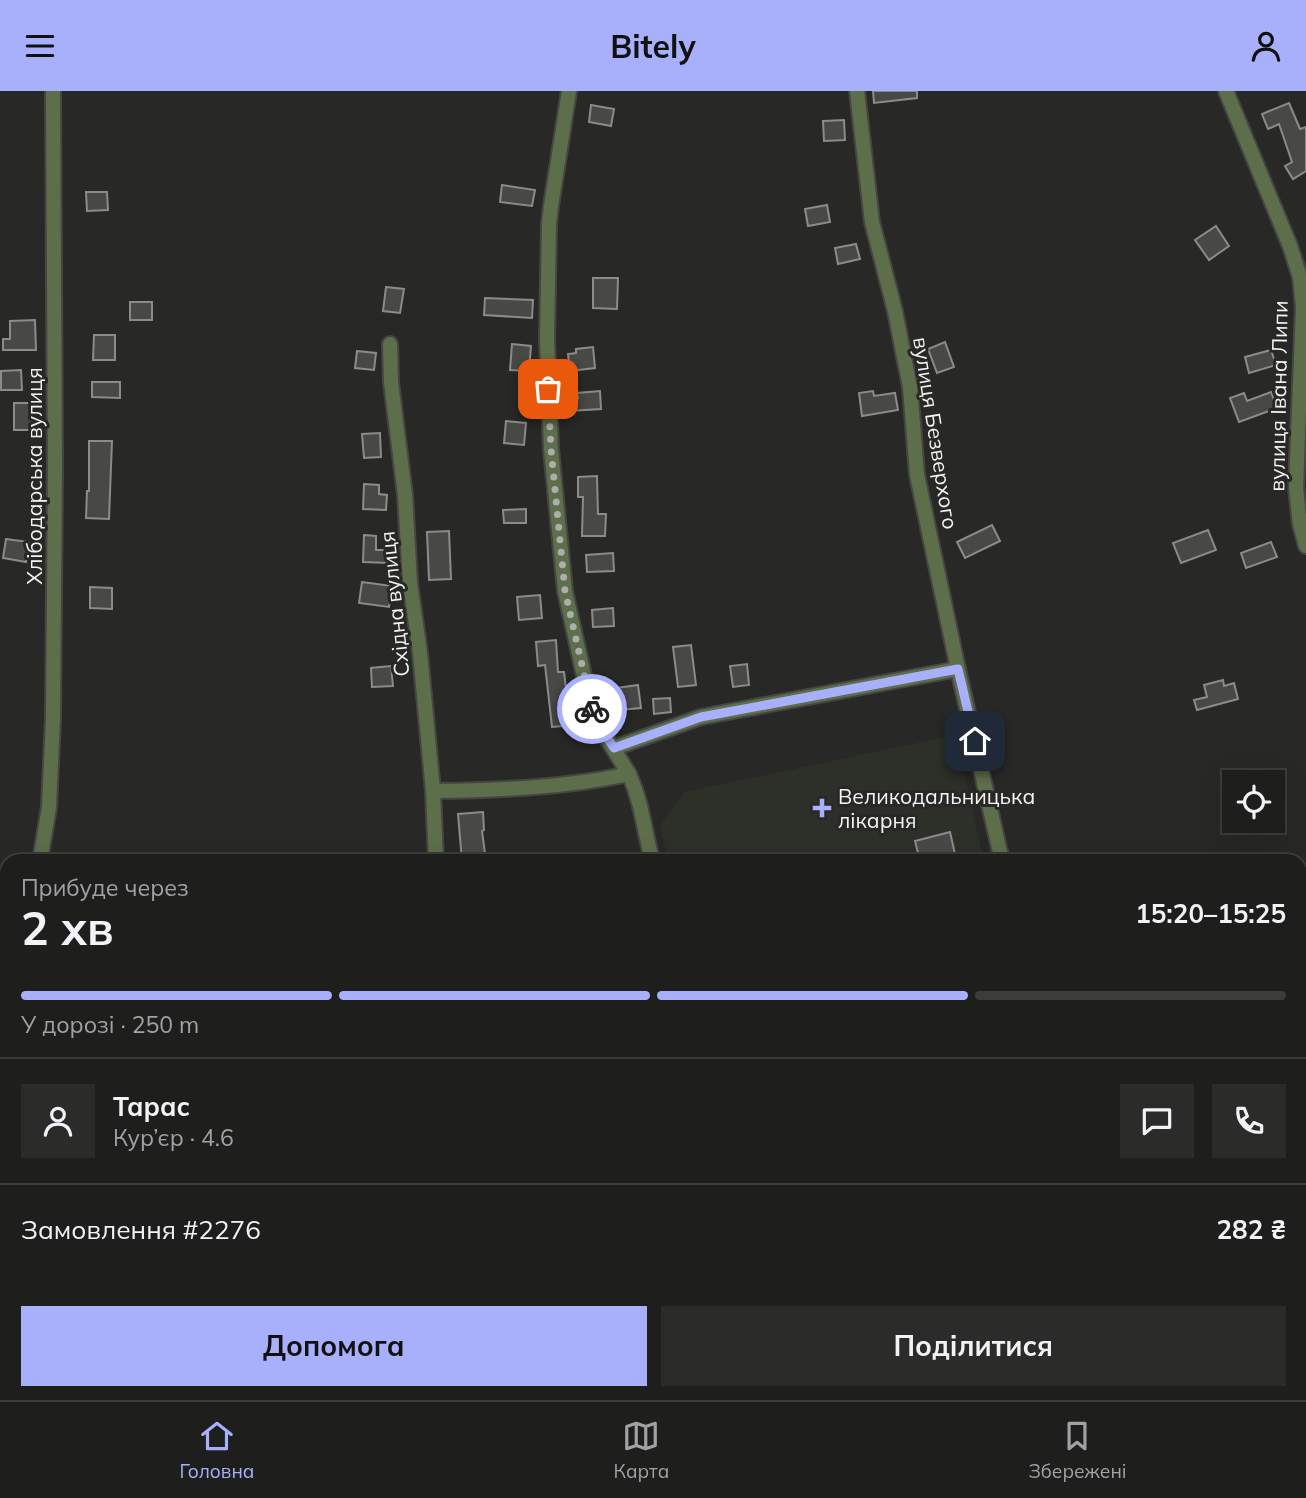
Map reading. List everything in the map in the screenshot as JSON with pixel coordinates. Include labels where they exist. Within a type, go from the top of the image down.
[{"type":"street","name":"Хлібодарська вулиця","points":[[41,854],[49,807],[53,732],[53,91]]},
{"type":"street","points":[[569,91],[549,224],[547,339],[551,449],[567,604],[591,707],[601,729],[629,774],[640,806],[650,854]]},
{"type":"street","name":"вулиця Безверхого","points":[[857,91],[872,222],[910,387],[917,475],[1000,854]]},
{"type":"street","name":"вулиця Івана Липи","points":[[1226,91],[1290,246],[1300,277],[1303,307],[1303,379],[1296,488],[1300,524],[1306,546]]},
{"type":"street","name":"Східна вулиця","points":[[390,344],[391,382],[405,495],[413,615],[420,653],[433,791],[436,854]]},
{"type":"street","points":[[614,748],[701,717],[958,669]]},
{"type":"street","points":[[433,791],[576,784],[629,774]]},
{"type":"shaded area","name":"Великодальницька лікарня","points":[[955,735],[982,854],[666,854],[660,825],[685,792]]},
{"type":"building","points":[[873,91],[917,91],[917,98],[874,103]]},
{"type":"building","points":[[1289,103],[1300,129],[1306,127],[1306,171],[1293,179],[1285,166],[1292,162],[1279,124],[1268,129],[1262,114]]},
{"type":"building","points":[[591,105],[614,109],[611,126],[589,122]]},
{"type":"building","points":[[844,120],[845,140],[824,141],[823,121]]},
{"type":"building","points":[[502,185],[535,190],[532,206],[500,202]]},
{"type":"building","points":[[86,192],[107,192],[108,210],[87,211]]},
{"type":"building","points":[[827,205],[830,222],[808,226],[805,209]]},
{"type":"building","points":[[1216,226],[1229,246],[1209,260],[1195,240]]},
{"type":"building","points":[[856,244],[860,259],[838,264],[835,248]]},
{"type":"building","points":[[593,278],[618,278],[617,309],[593,308]]},
{"type":"building","points":[[386,287],[404,289],[400,313],[383,311]]},
{"type":"building","points":[[485,298],[533,300],[532,318],[484,315]]},
{"type":"building","points":[[130,302],[152,302],[152,320],[130,320]]},
{"type":"building","points":[[35,320],[36,350],[3,350],[3,339],[10,339],[10,321]]},
{"type":"building","points":[[94,335],[115,335],[115,360],[93,360]]},
{"type":"building","points":[[945,342],[954,367],[937,373],[928,349]]},
{"type":"building","points":[[512,344],[531,346],[529,371],[510,370]]},
{"type":"building","points":[[593,347],[595,368],[570,371],[568,354],[576,353],[576,349]]},
{"type":"building","points":[[1271,350],[1276,365],[1249,373],[1245,357]]},
{"type":"building","points":[[357,351],[376,353],[374,370],[355,368]]},
{"type":"building","points":[[21,370],[22,390],[1,390],[1,371]]},
{"type":"building","points":[[92,382],[120,382],[120,398],[92,397]]},
{"type":"building","points":[[600,391],[601,409],[569,411],[568,399],[578,398],[577,393]]},
{"type":"building","points":[[873,391],[874,396],[895,393],[898,410],[862,416],[859,393]]},
{"type":"building","points":[[1271,392],[1277,408],[1239,422],[1230,398],[1244,393],[1247,401]]},
{"type":"building","points":[[14,403],[39,403],[38,415],[34,415],[33,430],[14,430]]},
{"type":"building","points":[[506,421],[526,423],[524,445],[504,443]]},
{"type":"building","points":[[380,433],[381,457],[364,458],[362,434]]},
{"type":"building","points":[[89,441],[112,441],[109,519],[86,518]]},
{"type":"building","points":[[597,476],[598,514],[606,514],[605,536],[582,536],[583,497],[578,497],[578,477]]},
{"type":"building","points":[[364,484],[379,485],[379,494],[387,495],[386,510],[363,509]]},
{"type":"building","points":[[526,509],[526,523],[504,523],[503,510]]},
{"type":"building","points":[[992,525],[1000,541],[965,558],[957,542]]},
{"type":"building","points":[[1208,530],[1216,550],[1181,563],[1173,543]]},
{"type":"building","points":[[449,531],[451,579],[429,580],[427,532]]},
{"type":"building","points":[[364,535],[376,536],[376,550],[388,550],[388,563],[363,562]]},
{"type":"building","points":[[6,539],[29,542],[26,562],[3,558]]},
{"type":"building","points":[[1271,542],[1277,557],[1246,568],[1241,553]]},
{"type":"building","points":[[613,553],[614,571],[587,572],[586,555]]},
{"type":"building","points":[[362,582],[392,586],[389,607],[359,603]]},
{"type":"building","points":[[90,587],[112,588],[112,609],[90,608]]},
{"type":"building","points":[[540,595],[542,618],[519,620],[517,597]]},
{"type":"building","points":[[613,608],[614,626],[593,627],[592,610]]},
{"type":"building","points":[[556,640],[558,672],[564,672],[568,704],[573,704],[575,725],[552,727],[545,665],[538,666],[536,642]]},
{"type":"building","points":[[691,645],[696,685],[678,687],[673,647]]},
{"type":"building","points":[[747,664],[749,685],[733,687],[730,666]]},
{"type":"building","points":[[391,666],[393,686],[372,687],[371,668]]},
{"type":"building","points":[[1223,680],[1224,686],[1234,683],[1238,699],[1197,710],[1194,700],[1207,697],[1204,685]]},
{"type":"building","points":[[638,685],[641,708],[619,710],[616,688]]},
{"type":"building","points":[[670,698],[671,712],[654,714],[653,699]]},
{"type":"building","points":[[483,812],[485,854],[461,854],[458,814]]},
{"type":"building","points":[[950,832],[955,854],[918,854],[915,841]]},
{"type":"way so far","points":[[548,389],[554,488],[565,591],[592,709]]},
{"type":"place","name":"Великодальницька лікарня","points":[[822,808]]},
{"type":"route","points":[[592,709],[614,748],[701,717],[958,669],[975,741]]}]
